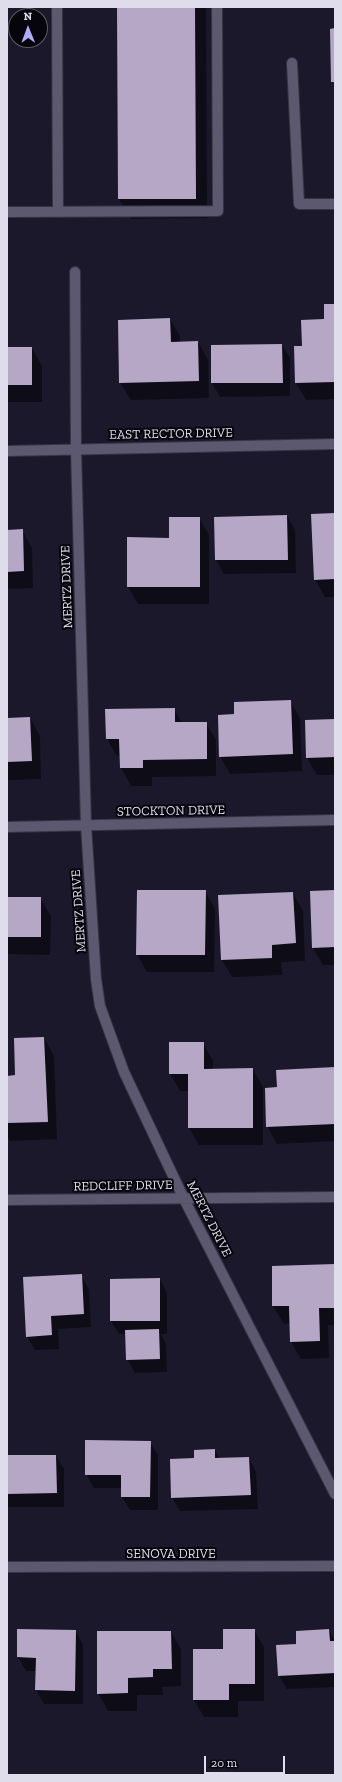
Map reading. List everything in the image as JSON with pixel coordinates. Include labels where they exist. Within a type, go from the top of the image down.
[{"type":"street","points":[[57,7],[58,212]]},
{"type":"street","points":[[7,212],[218,211],[217,7]]},
{"type":"street","points":[[292,63],[299,204],[335,204]]},
{"type":"street","name":"MERTZ DRIVE","points":[[75,272],[76,449],[86,825],[96,979],[100,1006],[124,1072],[184,1199],[335,1494]]},
{"type":"street","name":"EAST RECTOR DRIVE","points":[[7,451],[335,444]]},
{"type":"street","name":"STOCKTON DRIVE","points":[[7,827],[335,820]]},
{"type":"street","name":"REDCLIFF DRIVE","points":[[7,1200],[335,1197]]},
{"type":"street","name":"SENOVA DRIVE","points":[[7,1567],[335,1566]]},
{"type":"building","points":[[117,7],[195,7],[196,199],[118,199]]},
{"type":"building","points":[[335,28],[335,82],[331,82],[330,29]]},
{"type":"building","points":[[324,304],[335,304],[335,382],[295,383],[294,346],[302,346],[301,320],[324,319]]},
{"type":"building","points":[[170,318],[171,342],[198,341],[199,381],[119,383],[118,320]]},
{"type":"building","points":[[282,344],[283,383],[211,383],[211,345]]},
{"type":"building","points":[[7,347],[32,347],[32,385],[7,385]]},
{"type":"building","points":[[335,513],[335,579],[314,580],[311,514]]},
{"type":"building","points":[[287,515],[288,560],[215,560],[214,517]]},
{"type":"building","points":[[169,517],[200,517],[200,587],[127,587],[127,537],[169,538]]},
{"type":"building","points":[[23,529],[24,571],[7,572],[7,530]]},
{"type":"building","points":[[291,700],[293,754],[219,757],[218,715],[234,714],[234,702]]},
{"type":"building","points":[[175,708],[175,722],[207,722],[207,759],[143,760],[143,768],[120,768],[119,739],[106,739],[105,709]]},
{"type":"building","points":[[30,717],[32,761],[7,762],[7,718]]},
{"type":"building","points":[[335,719],[335,757],[306,758],[305,720]]},
{"type":"building","points":[[137,890],[206,890],[205,955],[136,955]]},
{"type":"building","points":[[335,890],[335,947],[312,948],[310,891]]},
{"type":"building","points":[[293,892],[296,943],[272,945],[272,958],[221,960],[218,895]]},
{"type":"building","points":[[7,897],[41,897],[41,937],[7,937]]},
{"type":"building","points":[[44,1037],[48,1122],[7,1123],[7,1076],[15,1075],[14,1038]]},
{"type":"building","points":[[169,1042],[204,1042],[204,1069],[253,1068],[253,1128],[188,1128],[188,1074],[169,1074]]},
{"type":"building","points":[[335,1067],[335,1124],[266,1127],[265,1088],[277,1087],[276,1070]]},
{"type":"building","points":[[335,1264],[335,1308],[319,1308],[320,1341],[290,1342],[289,1306],[272,1306],[272,1266]]},
{"type":"building","points":[[82,1274],[84,1314],[51,1316],[52,1335],[26,1337],[23,1277]]},
{"type":"building","points":[[160,1278],[160,1321],[110,1321],[110,1279]]},
{"type":"building","points":[[159,1329],[160,1359],[126,1360],[125,1330]]},
{"type":"building","points":[[85,1440],[151,1441],[150,1497],[121,1497],[121,1475],[85,1475]]},
{"type":"building","points":[[215,1449],[215,1458],[249,1457],[251,1495],[171,1498],[170,1459],[194,1458],[194,1450]]},
{"type":"building","points":[[7,1455],[56,1455],[57,1493],[7,1494]]},
{"type":"building","points":[[17,1629],[76,1630],[75,1691],[35,1690],[36,1658],[17,1657]]},
{"type":"building","points":[[223,1629],[255,1629],[255,1684],[229,1684],[229,1700],[193,1700],[193,1649],[223,1649]]},
{"type":"building","points":[[329,1629],[330,1641],[335,1641],[335,1673],[278,1676],[276,1645],[296,1644],[296,1631]]},
{"type":"building","points":[[97,1631],[171,1631],[172,1669],[153,1669],[153,1677],[128,1678],[128,1693],[97,1694]]}]
